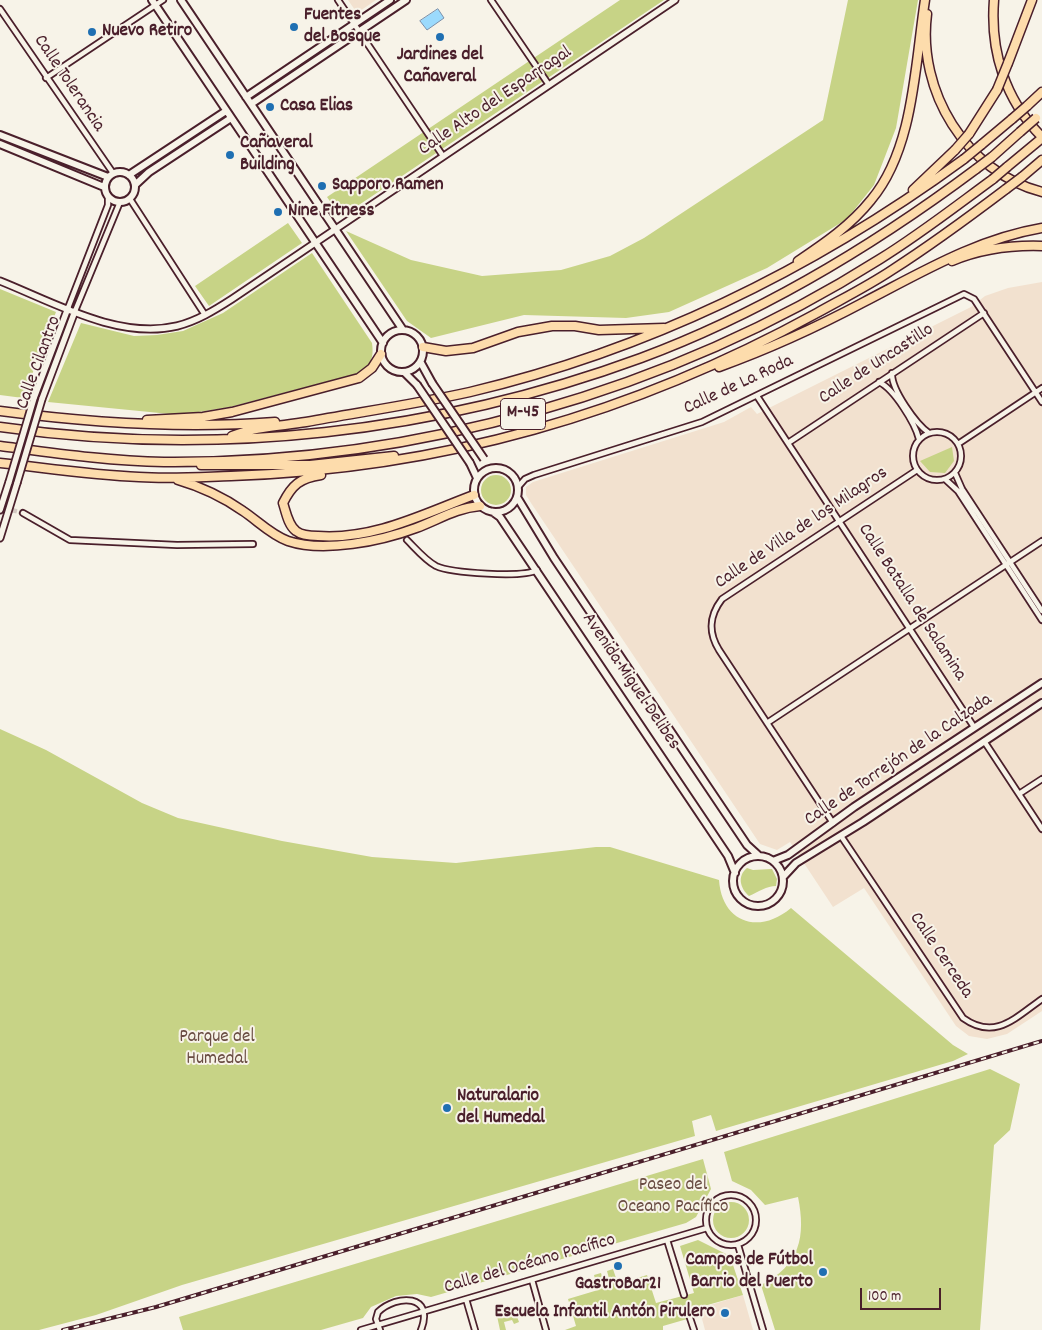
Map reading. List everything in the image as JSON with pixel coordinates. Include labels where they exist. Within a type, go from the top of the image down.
[{"type":"highway","points":[[749,293],[827,242],[853,220],[872,199],[889,172],[907,120],[925,0]]},
{"type":"highway","points":[[929,0],[927,51],[933,85],[955,130],[983,161],[1019,184],[1042,192]]},
{"type":"highway","points":[[994,0],[994,41],[1003,77],[1016,105],[1030,125],[1042,137]]},
{"type":"highway","points":[[860,230],[918,186],[969,134],[997,90],[1032,0]]},
{"type":"highway","points":[[224,439],[237,434],[403,405],[523,378],[578,362],[671,327],[749,293],[860,230],[921,190],[964,158],[1042,92]]},
{"type":"highway","name":"M-45","points":[[0,427],[47,434],[121,439],[224,439],[302,435],[419,420],[524,395],[643,357],[728,321],[818,274],[931,203],[992,157],[1039,115]]},
{"type":"highway","name":"M-45","points":[[0,446],[102,458],[164,462],[314,454],[401,442],[535,411],[594,394],[653,373],[728,341],[787,312],[880,259],[993,179],[1042,137]]},
{"type":"highway","points":[[680,380],[780,333],[890,272],[948,233],[1042,160]]},
{"type":"highway","points":[[0,463],[86,473],[172,478],[283,474],[376,464],[446,452],[579,416],[788,340],[964,250],[996,238],[1042,228]]},
{"type":"highway","points":[[875,296],[968,256],[995,248],[1019,245],[1042,246]]},
{"type":"highway","points":[[423,347],[446,351],[472,348],[518,332],[552,326],[629,331],[671,327]]},
{"type":"highway","points":[[120,424],[137,420],[203,417],[280,400],[359,378],[372,368],[381,354]]},
{"type":"highway","points":[[0,410],[120,424],[217,425],[322,419]]},
{"type":"highway","points":[[164,462],[222,466],[310,465],[388,457],[496,439]]},
{"type":"highway","points":[[376,464],[368,469],[302,478],[292,486],[283,503],[288,519],[296,531],[311,536],[334,537],[371,532],[406,522],[474,495]]},
{"type":"highway","points":[[172,478],[206,489],[242,510],[274,534],[289,541],[314,545],[375,540],[416,528],[455,510],[480,506]]},
{"type":"main road","points":[[181,0],[403,330],[418,337],[423,347],[421,363],[432,382],[484,459],[494,468]]},
{"type":"main road","points":[[246,97],[390,0]]},
{"type":"main road","points":[[251,104],[406,0]]},
{"type":"main road","points":[[154,3],[382,343]]},
{"type":"main road","points":[[129,175],[226,111]]},
{"type":"main road","points":[[135,184],[149,172],[231,118]]},
{"type":"main road","points":[[0,135],[110,175],[121,172],[129,175],[135,184],[135,191],[130,199],[120,202],[108,198],[104,187],[110,175]]},
{"type":"main road","points":[[0,144],[104,187]]},
{"type":"main road","points":[[403,330],[391,333],[382,343],[381,354],[389,368],[405,373],[418,386],[470,463],[477,478]]},
{"type":"main road","points":[[405,373],[414,370],[421,363]]},
{"type":"main road","points":[[494,468],[507,470],[518,487],[517,497],[510,507],[493,512],[480,506],[474,495],[477,478],[484,471],[494,468]]},
{"type":"main road","name":"Avenida Miguel Delibes","points":[[517,497],[554,558],[730,820],[747,845],[759,856]]},
{"type":"main road","name":"Avenida Miguel Delibes","points":[[493,512],[500,517],[537,570],[728,856],[735,873]]},
{"type":"main road","name":"Calle de Torrejón de la Calzada","points":[[773,861],[788,855],[974,727],[1042,683]]},
{"type":"main road","name":"Calle de Torrejón de la Calzada","points":[[783,877],[796,863],[841,836],[1042,703]]},
{"type":"main road","points":[[759,856],[773,861],[783,877],[780,893],[769,904],[761,906],[752,905],[739,896],[735,889],[735,873],[742,863],[759,856]]},
{"type":"street","points":[[46,78],[154,3],[164,0]]},
{"type":"street","points":[[338,0],[443,156]]},
{"type":"street","points":[[491,0],[549,85]]},
{"type":"street","name":"Calle Alto del Esparragal","points":[[0,281],[105,323],[140,329],[176,326],[205,315],[675,0]]},
{"type":"street","name":"Calle Tolerancia","points":[[0,9],[110,175]]},
{"type":"street","name":"Calle Cilantro","points":[[0,510],[34,398],[108,205],[108,198]]},
{"type":"street","points":[[130,199],[205,315]]},
{"type":"street","name":"Calle Cilantro","points":[[0,538],[42,399],[75,311],[120,202]]},
{"type":"street","name":"Calle de La Roda","points":[[518,487],[526,479],[534,476],[702,422],[958,296],[967,294],[974,299],[984,313]]},
{"type":"street","points":[[984,313],[1042,402]]},
{"type":"street","name":"Calle de Uncastillo","points":[[788,443],[984,313]]},
{"type":"street","points":[[892,373],[894,386],[917,422],[929,433]]},
{"type":"street","points":[[879,382],[890,388],[913,424],[920,439]]},
{"type":"street","points":[[958,444],[1042,388]]},
{"type":"street","name":"Calle Batalla de Salamina","points":[[757,396],[974,727]]},
{"type":"street","points":[[945,480],[955,472],[962,458],[958,444],[952,436],[943,432],[929,433],[920,439],[913,454],[917,470],[929,479],[945,480],[958,491],[1042,611]]},
{"type":"street","name":"Calle de Villa de los Milagros","points":[[833,823],[713,641],[711,622],[713,613],[727,595],[917,470]]},
{"type":"street","points":[[955,472],[962,489],[1042,620]]},
{"type":"street","points":[[23,513],[70,540],[167,544],[253,544]]},
{"type":"street","points":[[407,540],[429,562],[441,568],[500,574],[530,574],[537,570]]},
{"type":"street","points":[[767,723],[1042,541]]},
{"type":"street","points":[[984,741],[1042,829]]},
{"type":"street","points":[[1020,794],[1042,779]]},
{"type":"street","name":"Calle Cerceda","points":[[841,836],[963,1018],[981,1028],[992,1029],[1001,1026],[1042,1000]]},
{"type":"street","points":[[729,1195],[740,1196],[753,1208],[756,1223],[750,1236],[738,1245],[728,1246],[719,1243],[707,1228],[707,1211],[713,1202],[729,1195]]},
{"type":"street","name":"Calle del Océano Pacífico","points":[[361,1330],[378,1328],[466,1299],[707,1228]]},
{"type":"street","points":[[667,1240],[684,1295]]},
{"type":"street","points":[[738,1245],[763,1330]]},
{"type":"street","points":[[532,1280],[546,1330]]},
{"type":"street","points":[[466,1299],[475,1330]]},
{"type":"street","points":[[378,1328],[375,1317],[378,1312],[395,1303],[418,1302],[424,1312],[421,1330]]},
{"type":"street","points":[[690,1318],[694,1330]]},
{"type":"shaded area","points":[[348,0],[376,0],[357,13]]},
{"type":"shaded area","points":[[1042,282],[1042,1011],[1007,1034],[987,1039],[969,1036],[956,1026],[864,888],[833,907],[790,842],[777,850],[760,844],[531,503],[526,495],[526,487],[533,482],[724,422],[751,407],[757,414],[971,307],[985,296],[1008,288]]},
{"type":"shaded area","name":"Escuela Infantil Antón Pirulero","points":[[743,1295],[753,1330],[705,1330],[701,1315],[704,1307]]},
{"type":"green space","points":[[620,0],[664,0],[341,217],[327,197]]},
{"type":"green space","points":[[848,0],[918,0],[896,128],[874,185],[847,219],[767,268],[669,312],[626,318],[524,315],[431,338],[407,321],[346,231],[411,260],[482,276],[561,270],[610,256],[644,238],[823,120]]},
{"type":"green space","points":[[288,223],[302,243],[209,306],[195,286]]},
{"type":"green space","points":[[312,253],[372,343],[371,361],[359,373],[230,407],[180,415],[48,402],[81,323],[134,336],[183,331],[223,313]]},
{"type":"green space","points":[[0,289],[56,312],[23,398],[0,395]]},
{"type":"green space","points":[[952,447],[954,461],[945,473],[930,472],[920,461]]},
{"type":"green space","points":[[496,475],[507,479],[511,490],[507,501],[496,505],[485,501],[481,490],[485,479]]},
{"type":"green space","name":"Parque del Humedal","points":[[0,729],[46,750],[142,803],[178,818],[282,841],[372,857],[456,863],[610,847],[719,880],[722,895],[727,906],[735,915],[744,920],[755,922],[767,921],[791,908],[953,1045],[968,1054],[953,1061],[716,1131],[711,1115],[692,1121],[695,1136],[182,1285],[96,1315],[39,1330],[0,1330]]},
{"type":"green space","points":[[747,868],[753,870],[772,869],[777,879],[776,886],[766,888],[749,896],[743,889],[741,882],[742,875]]},
{"type":"green space","points":[[990,1069],[1020,1084],[1010,1130],[994,1145],[980,1330],[775,1330],[761,1285],[784,1268],[792,1259],[797,1248],[801,1225],[798,1197],[765,1205],[751,1190],[732,1181],[724,1152]]},
{"type":"green space","name":"Paseo del Oceano Pacífico","points":[[703,1159],[711,1189],[696,1217],[686,1223],[431,1297],[417,1294],[396,1296],[371,1307],[363,1318],[321,1330],[183,1330],[179,1317]]},
{"type":"green space","points":[[731,1202],[744,1207],[749,1220],[744,1233],[731,1238],[718,1233],[713,1220],[718,1207]]},
{"type":"green space","points":[[698,1240],[730,1256],[743,1295],[704,1306],[701,1315],[663,1326],[663,1330],[565,1330],[576,1326],[568,1299],[598,1290],[594,1275],[601,1273],[605,1287],[611,1286],[607,1271],[613,1269],[618,1284],[647,1275],[656,1303],[694,1293],[680,1246]]},
{"type":"green space","points":[[515,1311],[519,1322],[514,1324],[512,1320],[504,1322],[506,1330],[500,1330],[497,1316]]},
{"type":"water","points":[[438,9],[444,18],[427,30],[420,21]]},
{"type":"tunnel","points":[[0,507],[23,513]]},
{"type":"railway","points":[[63,1330],[156,1307],[1042,1041]]},
{"type":"place","name":"Fuentes del Bosque","points":[[294,27]]},
{"type":"place","name":"Nuevo Retiro","points":[[92,32]]},
{"type":"place","name":"Jardines del Cañaveral","points":[[440,37]]},
{"type":"place","name":"Casa Elias","points":[[270,107]]},
{"type":"place","name":"Cañaveral Building","points":[[230,155]]},
{"type":"place","name":"Sapporo Ramen","points":[[322,186]]},
{"type":"place","name":"Nine Fitness","points":[[278,212]]},
{"type":"place","name":"Naturalario del Humedal","points":[[447,1108]]},
{"type":"place","name":"GastroBar21","points":[[618,1266]]},
{"type":"place","name":"Campos de Fútbol Barrio del Puerto","points":[[823,1272]]},
{"type":"place","name":"Escuela Infantil Antón Pirulero","points":[[725,1313]]}]
